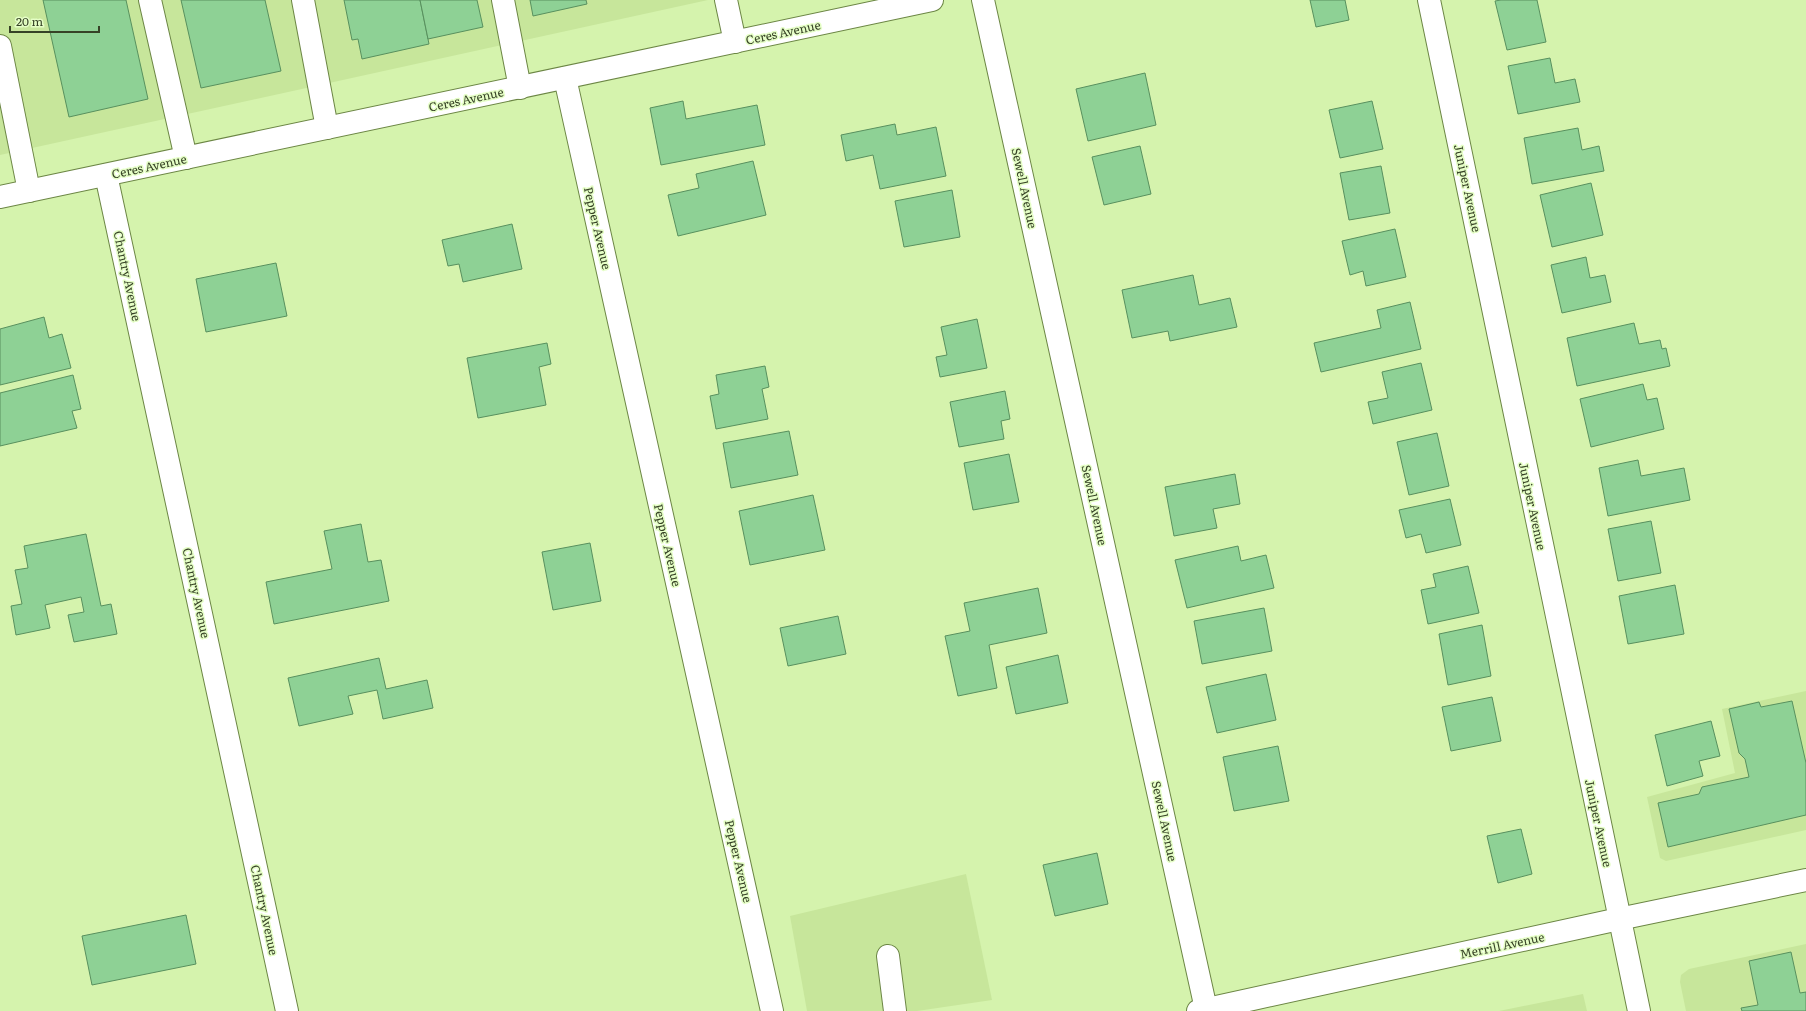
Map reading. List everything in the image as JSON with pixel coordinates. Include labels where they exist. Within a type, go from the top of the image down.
[{"type":"street","points":[[150,0],[186,158]]},
{"type":"street","points":[[302,0],[327,128]]},
{"type":"street","points":[[503,0],[520,88]]},
{"type":"street","points":[[726,0],[735,42]]},
{"type":"street","name":"Ceres Avenue","points":[[0,198],[932,0]]},
{"type":"street","name":"Sewell Avenue","points":[[983,0],[1202,1010]]},
{"type":"street","name":"Juniper Avenue","points":[[1429,0],[1639,1011]]},
{"type":"street","points":[[0,46],[29,191]]},
{"type":"street","name":"Pepper Avenue","points":[[565,78],[772,1011]]},
{"type":"street","name":"Chantry Avenue","points":[[106,175],[287,1011]]},
{"type":"street","name":"Merrill Avenue","points":[[1202,1010],[1619,919],[1806,880]]},
{"type":"street","points":[[888,956],[895,1011]]},
{"type":"shaded area","points":[[0,0],[708,0],[0,155]]},
{"type":"shaded area","points":[[1806,691],[1806,830],[1666,861],[1660,858],[1647,797],[1735,773],[1722,709]]},
{"type":"shaded area","points":[[966,874],[992,1000],[917,1011],[807,1011],[790,916]]},
{"type":"shaded area","points":[[1806,944],[1806,1011],[1686,1011],[1680,982],[1681,975],[1689,969]]},
{"type":"shaded area","points":[[1583,994],[1587,1011],[1499,1011]]},
{"type":"building","points":[[43,0],[126,0],[148,99],[69,117]]},
{"type":"building","points":[[181,0],[265,0],[281,71],[201,88]]},
{"type":"building","points":[[344,0],[420,0],[429,44],[362,59],[358,39],[352,40]]},
{"type":"building","points":[[420,0],[477,0],[483,27],[428,39]]},
{"type":"building","points":[[530,0],[586,0],[587,4],[533,16]]},
{"type":"building","points":[[1310,0],[1345,0],[1349,20],[1316,27]]},
{"type":"building","points":[[1537,0],[1546,42],[1507,50],[1495,1]]},
{"type":"building","points":[[1550,58],[1555,83],[1575,79],[1580,102],[1518,114],[1508,66]]},
{"type":"building","points":[[1145,73],[1156,125],[1088,141],[1076,89]]},
{"type":"building","points":[[683,101],[686,119],[757,105],[765,145],[661,165],[650,108]]},
{"type":"building","points":[[1372,101],[1383,149],[1340,158],[1329,110]]},
{"type":"building","points":[[895,124],[897,135],[936,127],[946,176],[880,189],[873,155],[846,161],[841,135]]},
{"type":"building","points":[[1578,128],[1582,150],[1599,146],[1604,171],[1532,184],[1524,138]]},
{"type":"building","points":[[1140,146],[1151,194],[1104,205],[1092,157]]},
{"type":"building","points":[[753,161],[766,215],[678,236],[668,195],[699,188],[696,174]]},
{"type":"building","points":[[1381,166],[1390,213],[1349,220],[1340,173]]},
{"type":"building","points":[[1591,183],[1603,235],[1552,247],[1540,195]]},
{"type":"building","points":[[952,190],[960,237],[904,247],[895,201]]},
{"type":"building","points":[[512,224],[522,269],[463,282],[459,264],[448,266],[442,240]]},
{"type":"building","points":[[1395,229],[1406,277],[1366,286],[1363,271],[1350,275],[1342,241]]},
{"type":"building","points":[[1586,257],[1590,278],[1605,275],[1611,302],[1562,313],[1551,265]]},
{"type":"building","points":[[276,263],[287,316],[206,332],[196,279]]},
{"type":"building","points":[[1193,275],[1199,305],[1230,298],[1237,327],[1170,341],[1168,331],[1132,338],[1122,290]]},
{"type":"building","points":[[1410,302],[1421,349],[1321,372],[1314,343],[1381,328],[1377,310]]},
{"type":"building","points":[[44,317],[49,338],[62,334],[71,368],[0,385],[0,329]]},
{"type":"building","points":[[977,319],[987,368],[940,377],[936,357],[947,355],[941,327]]},
{"type":"building","points":[[1634,323],[1639,344],[1660,340],[1662,349],[1666,348],[1670,366],[1577,386],[1567,338]]},
{"type":"building","points":[[547,343],[551,364],[539,367],[546,405],[478,418],[467,358]]},
{"type":"building","points":[[1421,363],[1432,410],[1373,424],[1368,402],[1388,398],[1382,372]]},
{"type":"building","points":[[765,366],[769,387],[762,389],[768,419],[716,429],[710,396],[719,394],[716,375]]},
{"type":"building","points":[[73,375],[81,409],[72,411],[77,428],[0,446],[0,393]]},
{"type":"building","points":[[1643,384],[1647,400],[1657,398],[1664,429],[1591,447],[1580,399]]},
{"type":"building","points":[[1005,391],[1010,419],[1001,421],[1004,439],[959,447],[950,402]]},
{"type":"building","points":[[789,431],[798,475],[731,488],[723,443]]},
{"type":"building","points":[[1437,433],[1449,486],[1409,495],[1397,442]]},
{"type":"building","points":[[1009,454],[1019,502],[973,510],[964,463]]},
{"type":"building","points":[[1638,460],[1641,476],[1684,468],[1690,500],[1608,516],[1599,468]]},
{"type":"building","points":[[1235,474],[1240,504],[1213,509],[1217,528],[1174,536],[1165,487]]},
{"type":"building","points":[[813,495],[825,550],[750,565],[739,511]]},
{"type":"building","points":[[1450,499],[1461,545],[1426,553],[1421,534],[1406,538],[1399,510]]},
{"type":"building","points":[[1651,521],[1661,573],[1618,581],[1608,529]]},
{"type":"building","points":[[361,524],[368,562],[381,560],[389,601],[274,624],[266,582],[332,569],[324,531]]},
{"type":"building","points":[[86,534],[101,606],[111,604],[117,634],[74,642],[68,615],[84,612],[81,597],[45,605],[50,628],[16,635],[11,606],[22,604],[15,570],[28,568],[24,546]]},
{"type":"building","points":[[590,543],[601,601],[553,610],[542,552]]},
{"type":"building","points":[[1238,546],[1241,561],[1266,555],[1274,588],[1187,608],[1175,560]]},
{"type":"building","points":[[1468,566],[1479,613],[1428,624],[1421,590],[1436,587],[1433,574]]},
{"type":"building","points":[[1675,585],[1684,634],[1628,644],[1619,596]]},
{"type":"building","points":[[1038,588],[1047,633],[989,645],[997,688],[958,696],[945,636],[970,631],[964,603]]},
{"type":"building","points":[[1264,608],[1272,651],[1202,664],[1194,621]]},
{"type":"building","points":[[838,616],[846,654],[788,666],[780,628]]},
{"type":"building","points":[[1482,625],[1491,676],[1448,685],[1439,634]]},
{"type":"building","points":[[1058,655],[1068,703],[1016,714],[1006,667]]},
{"type":"building","points":[[379,658],[386,689],[427,680],[433,708],[383,719],[377,690],[348,696],[353,714],[299,726],[288,678]]},
{"type":"building","points":[[1266,674],[1276,720],[1217,733],[1206,687]]},
{"type":"building","points":[[1492,697],[1501,741],[1451,751],[1442,707]]},
{"type":"building","points":[[1792,701],[1806,763],[1806,815],[1668,847],[1658,803],[1699,794],[1702,787],[1749,777],[1745,759],[1739,753],[1729,709],[1759,702],[1761,707]]},
{"type":"building","points":[[1711,721],[1720,756],[1699,761],[1703,776],[1667,786],[1655,735]]},
{"type":"building","points":[[1278,746],[1289,801],[1234,811],[1223,757]]},
{"type":"building","points":[[1521,829],[1532,874],[1498,883],[1487,836]]},
{"type":"building","points":[[1097,853],[1108,904],[1055,916],[1043,865]]},
{"type":"building","points":[[186,915],[196,964],[92,985],[82,936]]},
{"type":"building","points":[[1791,952],[1800,993],[1806,992],[1806,1011],[1742,1011],[1741,1008],[1758,1005],[1749,961]]}]
